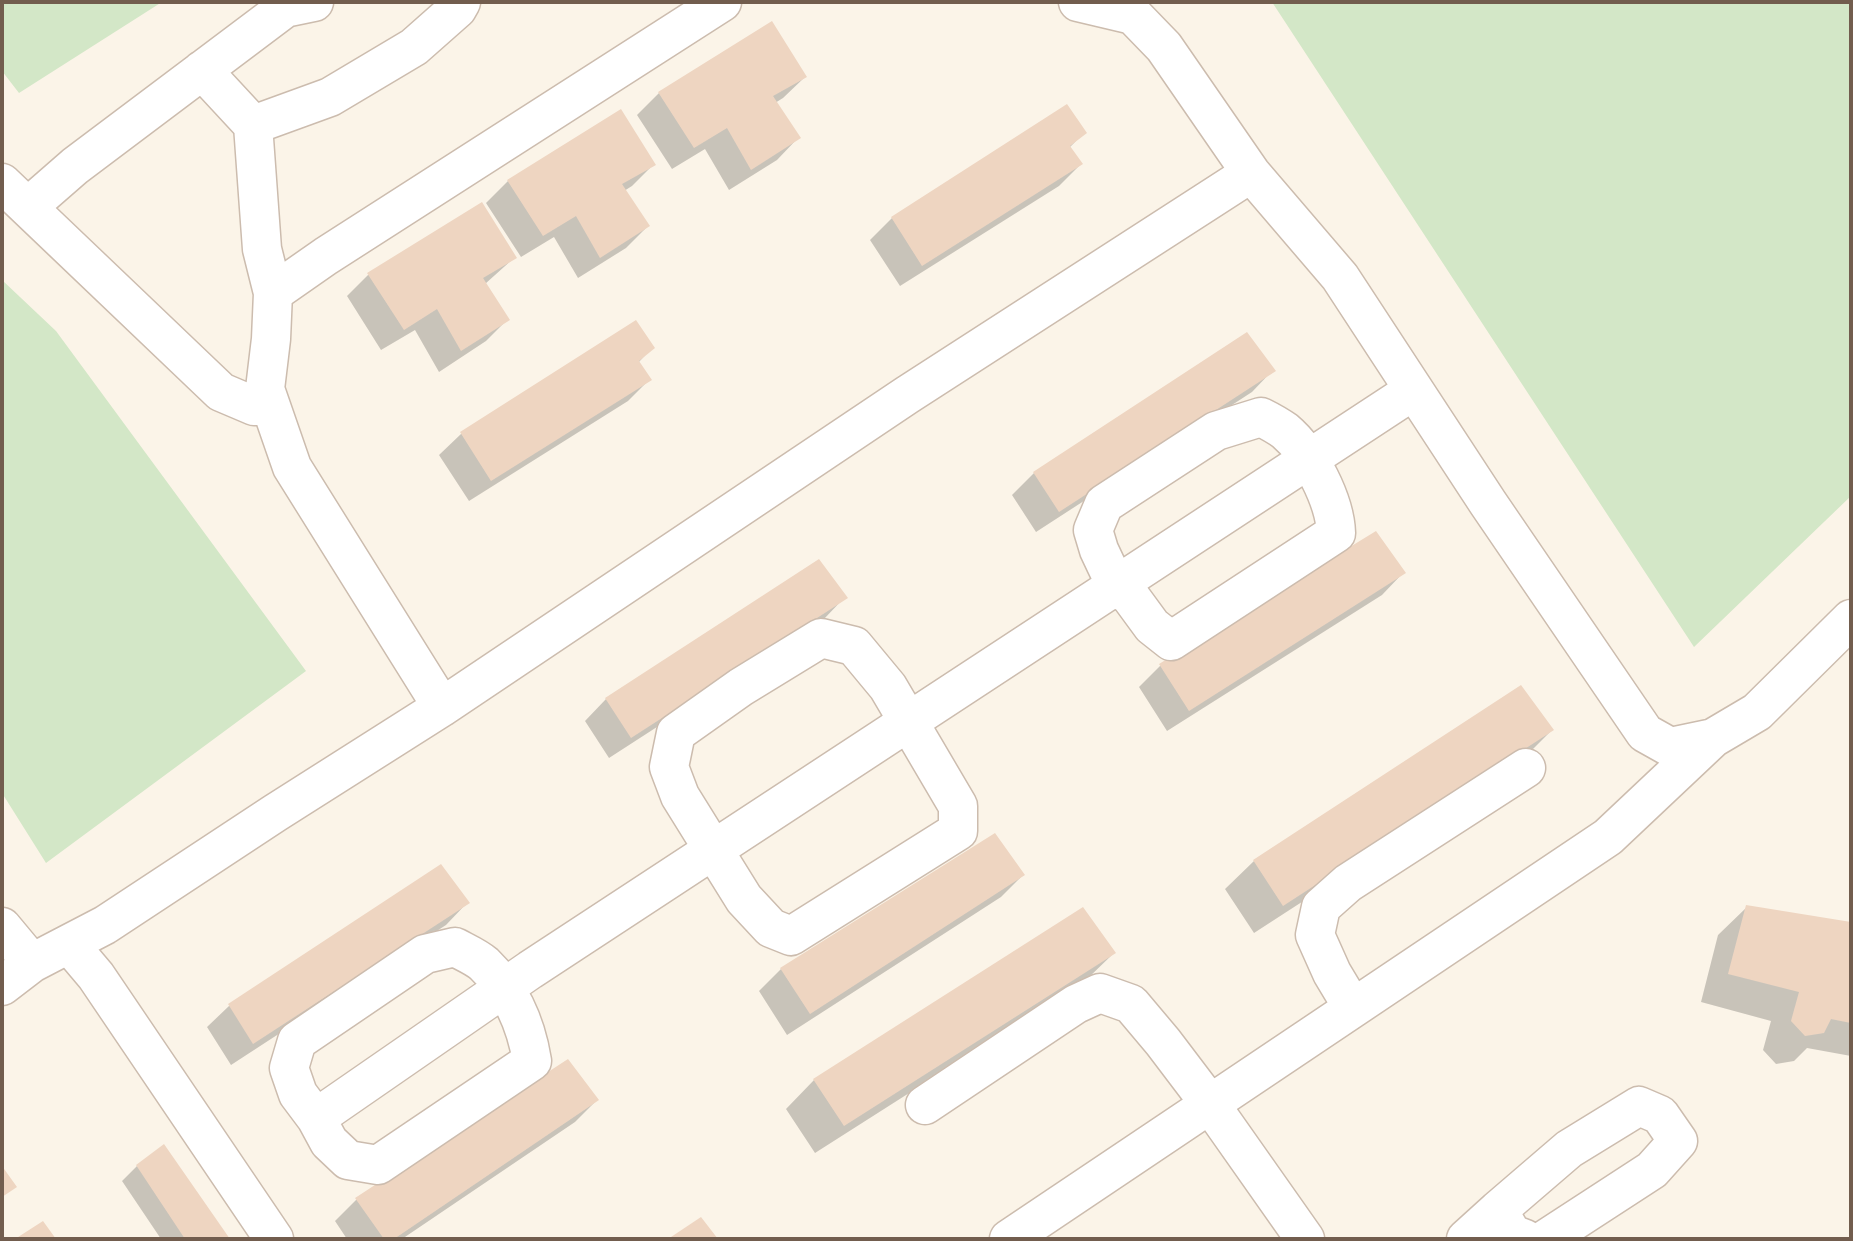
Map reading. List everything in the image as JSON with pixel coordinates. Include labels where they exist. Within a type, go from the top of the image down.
[{"type":"street","points":[[202,70],[253,125],[262,249],[273,293],[265,389],[254,407],[221,391],[15,195],[75,166],[202,70],[285,8],[314,2]]},
{"type":"street","points":[[253,125],[330,97],[414,47],[457,9],[461,2]]},
{"type":"street","points":[[273,293],[326,256],[722,2]]},
{"type":"street","points":[[1078,2],[1133,15],[1164,47],[1251,173],[1340,277],[1488,503],[1646,733],[1670,747],[1713,738]]},
{"type":"street","points":[[2,986],[33,963],[105,925],[442,707],[907,395],[1251,173]]},
{"type":"street","points":[[265,389],[292,467],[442,707]]},
{"type":"street","points":[[316,1118],[504,988],[1414,390]]},
{"type":"street","points":[[1261,417],[1286,432],[1309,459],[1336,516],[1336,533],[1325,541],[1171,642],[1152,626],[1130,596],[1116,586],[1093,530],[1104,504],[1204,438],[1216,431],[1261,417]]},
{"type":"street","points":[[1009,1239],[1608,837],[1713,738],[1756,712],[1851,619]]},
{"type":"street","points":[[821,638],[854,646],[888,687],[910,722],[958,806],[958,831],[791,936],[771,928],[744,900],[680,796],[669,767],[676,733],[741,687],[821,638]]},
{"type":"street","points":[[1353,1008],[1332,973],[1315,935],[1321,907],[1348,883],[1526,768]]},
{"type":"street","points":[[2,927],[33,963]]},
{"type":"street","points":[[69,944],[96,976],[274,1239]]},
{"type":"street","points":[[455,947],[482,963],[504,988],[516,1005],[527,1032],[532,1061],[377,1165],[348,1160],[329,1142],[316,1118],[298,1094],[289,1068],[297,1041],[425,954],[455,947]]},
{"type":"street","points":[[925,1105],[1076,1004],[1100,993],[1131,1004],[1210,1104],[1305,1239]]},
{"type":"street","points":[[1466,1239],[1569,1149],[1639,1106],[1660,1115],[1678,1141],[1652,1170],[1546,1239]]},
{"type":"street","points":[[1498,1210],[1512,1234],[1525,1239]]},
{"type":"green space","points":[[2,2],[162,2],[19,93],[2,71]]},
{"type":"green space","points":[[1272,2],[1851,2],[1851,496],[1694,647]]},
{"type":"green space","points":[[2,280],[56,331],[306,671],[46,863],[2,793]]},
{"type":"building","points":[[772,21],[807,77],[773,96],[801,138],[751,170],[727,128],[694,148],[658,92]]},
{"type":"building","points":[[1067,104],[1087,133],[1070,146],[1083,164],[922,266],[891,217]]},
{"type":"building","points":[[621,109],[656,165],[622,184],[650,226],[600,258],[576,216],[543,236],[507,180]]},
{"type":"building","points":[[482,202],[517,258],[483,278],[510,320],[461,351],[437,309],[404,330],[367,273]]},
{"type":"building","points":[[636,320],[655,348],[639,361],[652,380],[491,481],[460,432]]},
{"type":"building","points":[[1247,332],[1276,371],[1059,512],[1033,472]]},
{"type":"building","points":[[1376,531],[1406,573],[1189,711],[1159,664]]},
{"type":"building","points":[[819,559],[848,598],[631,738],[605,698]]},
{"type":"building","points":[[1521,685],[1554,730],[1283,906],[1253,860]]},
{"type":"building","points":[[995,833],[1025,875],[810,1014],[780,968]]},
{"type":"building","points":[[441,864],[470,903],[253,1044],[228,1004]]},
{"type":"building","points":[[1746,905],[1851,922],[1851,1023],[1831,1019],[1824,1033],[1805,1036],[1791,1021],[1799,992],[1728,974]]},
{"type":"building","points":[[1083,907],[1116,953],[844,1126],[813,1079]]},
{"type":"building","points":[[568,1059],[599,1100],[394,1239],[384,1239],[355,1198]]},
{"type":"building","points":[[164,1144],[230,1239],[185,1239],[136,1165]]},
{"type":"building","points":[[2,1166],[17,1187],[2,1197]]},
{"type":"building","points":[[701,1217],[718,1239],[668,1239]]},
{"type":"building","points":[[43,1221],[56,1239],[15,1239]]}]
